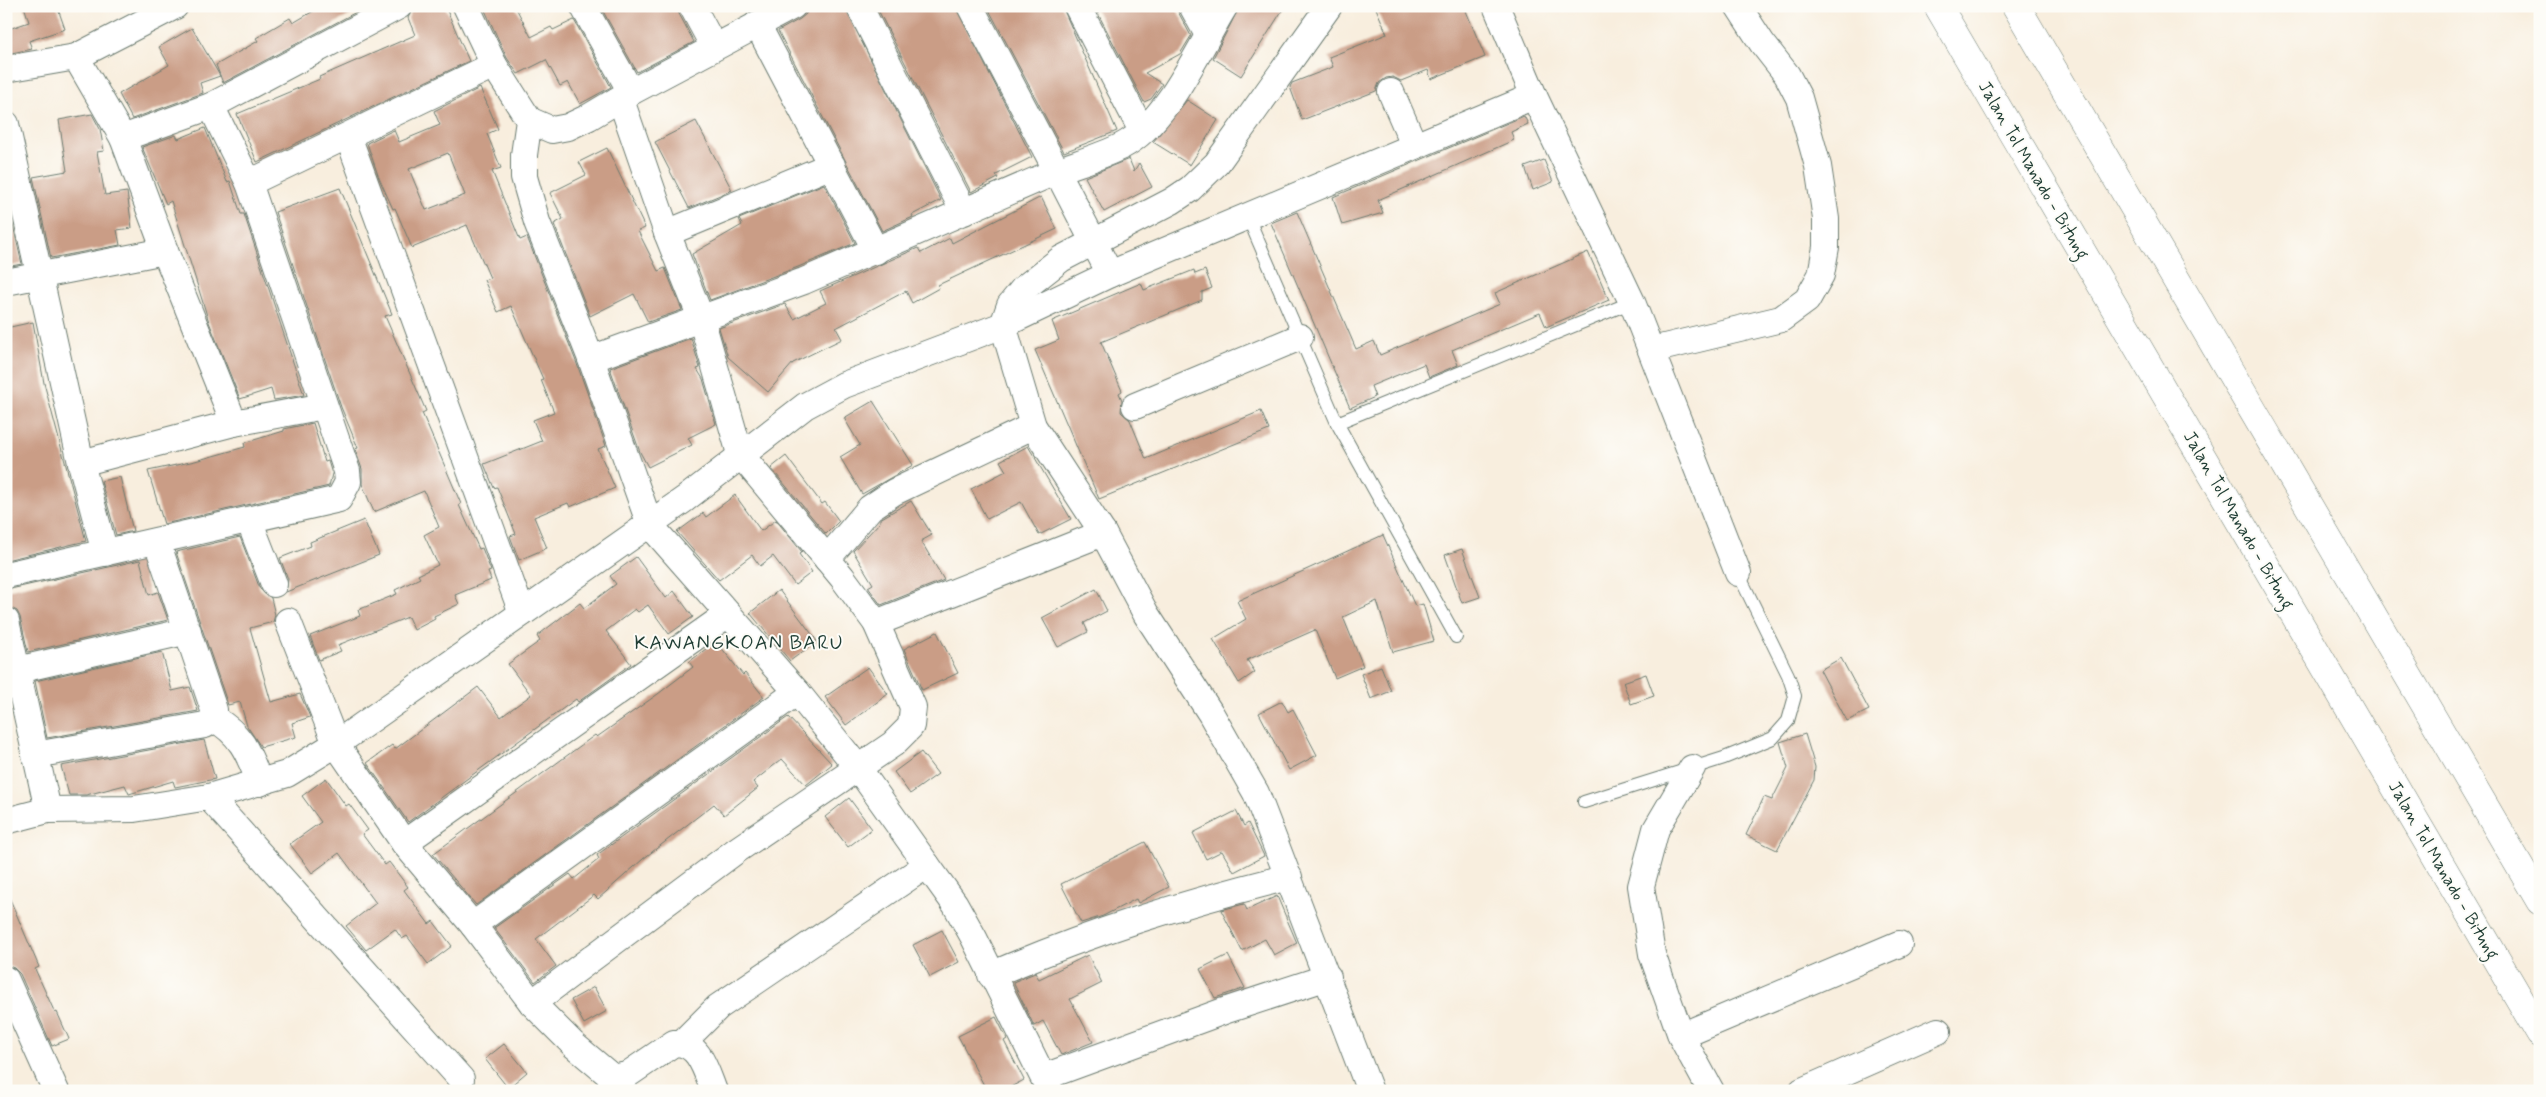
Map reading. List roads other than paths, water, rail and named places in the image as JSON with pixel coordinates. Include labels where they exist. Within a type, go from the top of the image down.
[{"type":"highway","name":"Jalan Tol Manado - Bitung","points":[[1938,6],[2540,1034]]},
{"type":"highway","points":[[2016,6],[2540,901]]},
{"type":"street","points":[[6,69],[76,56],[175,6]]},
{"type":"street","points":[[124,138],[211,106],[399,6]]},
{"type":"street","points":[[466,6],[494,65],[529,120],[552,130],[568,127],[793,6]]},
{"type":"street","points":[[532,1003],[737,850],[893,744],[911,726],[913,708],[876,623],[827,559],[740,454],[701,318],[667,233],[626,96],[583,6]]},
{"type":"street","points":[[692,6],[714,47]]},
{"type":"street","points":[[860,6],[964,212]]},
{"type":"street","points":[[970,6],[1058,171],[1110,274]]},
{"type":"street","points":[[1077,6],[1142,131]]},
{"type":"street","points":[[1192,6],[1208,35]]},
{"type":"street","points":[[591,359],[804,281],[1058,171],[1123,146],[1142,131],[1159,112],[1181,82],[1226,6]]},
{"type":"street","points":[[1329,6],[1217,163],[1190,189],[1172,201],[1094,240],[1061,259],[1024,289],[1010,304],[1003,325],[1033,426],[1103,533],[1146,614],[1211,714],[1256,793],[1328,977],[1370,1091]]},
{"type":"street","points":[[1496,6],[1534,96],[1632,302],[1738,573]]},
{"type":"street","points":[[1652,350],[1781,319],[1806,300],[1821,275],[1826,247],[1826,219],[1818,166],[1799,98],[1786,75],[1738,6]]},
{"type":"street","points":[[757,24],[876,251]]},
{"type":"street","points":[[76,56],[124,138],[165,251],[234,423]]},
{"type":"street","points":[[249,183],[494,65]]},
{"type":"street","points":[[1390,92],[1414,145]]},
{"type":"street","points":[[6,821],[48,810],[134,809],[209,797],[287,774],[336,744],[650,525],[740,454],[805,406],[844,385],[1003,325],[1110,274],[1534,96]]},
{"type":"street","points":[[6,575],[326,504],[339,499],[344,494],[348,482],[347,471],[249,183],[211,106]]},
{"type":"street","points":[[529,120],[524,155],[524,177],[536,222],[591,359],[650,525],[797,692],[858,768],[955,904],[1047,1084],[1224,1011],[1328,977]]},
{"type":"street","points":[[6,124],[81,463],[106,553]]},
{"type":"street","points":[[348,136],[522,613]]},
{"type":"street","points":[[667,233],[832,165]]},
{"type":"street","points":[[6,282],[38,274],[165,251]]},
{"type":"street","points":[[1135,406],[1300,337]]},
{"type":"street","points":[[81,463],[234,423],[324,406]]},
{"type":"street","points":[[827,559],[870,508],[894,492],[1033,426]]},
{"type":"street","points":[[249,520],[274,584]]},
{"type":"street","points":[[876,623],[1103,533]]},
{"type":"street","points":[[157,542],[214,710],[214,719]]},
{"type":"street","points":[[404,843],[728,614]]},
{"type":"street","points":[[6,621],[48,810]]},
{"type":"street","points":[[288,621],[336,744],[404,843],[473,925],[532,1003],[575,1046],[613,1078],[627,1076],[674,1043],[682,1042],[690,1046],[698,1055],[714,1091]]},
{"type":"street","points":[[17,670],[188,631]]},
{"type":"street","points":[[473,925],[797,692]]},
{"type":"street","points":[[35,755],[205,725],[214,719]]},
{"type":"street","points":[[214,719],[234,732],[248,755],[260,783]]},
{"type":"street","points":[[1692,768],[1656,828],[1641,886],[1652,954],[1681,1036],[1711,1091]]},
{"type":"street","points":[[209,797],[461,1079]]},
{"type":"street","points":[[682,1042],[718,1007],[927,865]]},
{"type":"street","points":[[992,975],[1063,944],[1136,919],[1211,896],[1289,877]]},
{"type":"street","points":[[1681,1036],[1899,944]]},
{"type":"street","points":[[6,980],[56,1091]]},
{"type":"street","points":[[1802,1091],[1938,1031]]},
{"type":"lane","points":[[1247,215],[1338,423],[1456,637]]},
{"type":"lane","points":[[1338,423],[1632,302]]},
{"type":"lane","points":[[1584,802],[1724,758],[1774,738],[1788,721],[1794,696],[1788,675],[1738,573]]},
{"type":"district","name":"KAWANGKOAN BARU","points":[[739,642]]}]
